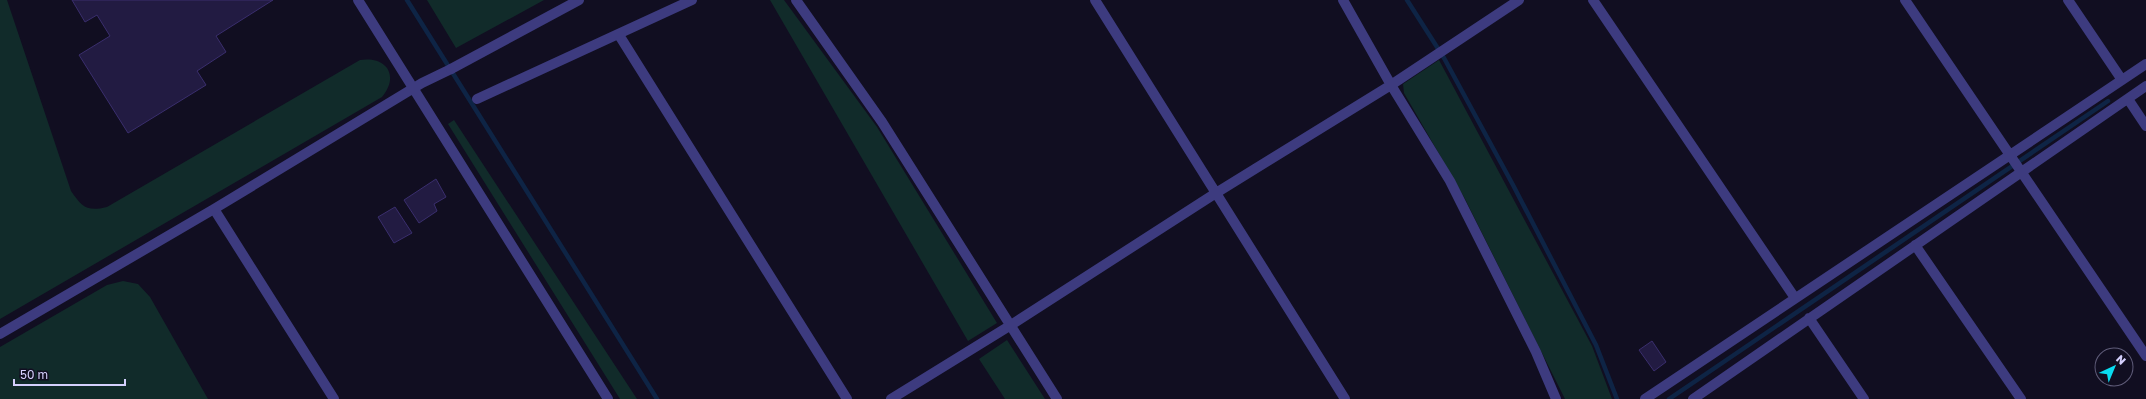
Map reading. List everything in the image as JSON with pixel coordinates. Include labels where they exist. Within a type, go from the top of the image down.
[{"type":"street","points":[[358,0],[608,399]]},
{"type":"street","points":[[0,334],[214,209],[422,83],[579,0]]},
{"type":"street","points":[[477,99],[619,35],[692,0]]},
{"type":"street","points":[[796,0],[882,122],[1057,399]]},
{"type":"street","points":[[1095,0],[1345,399]]},
{"type":"street","points":[[1344,0],[1391,85],[1450,181],[1536,352],[1556,399]]},
{"type":"street","points":[[891,399],[1011,325],[1216,193],[1391,85],[1519,0]]},
{"type":"street","points":[[1593,0],[1796,298]]},
{"type":"street","points":[[1905,0],[2146,356]]},
{"type":"street","points":[[2068,0],[2122,80]]},
{"type":"street","points":[[619,35],[847,399]]},
{"type":"street","points":[[1645,399],[1660,395],[1796,298],[2009,154],[2146,64]]},
{"type":"street","points":[[1693,399],[2146,86]]},
{"type":"street","points":[[2128,99],[2146,126]]},
{"type":"street","points":[[214,209],[334,399]]},
{"type":"street","points":[[1915,245],[2021,399]]},
{"type":"street","points":[[1809,318],[1864,399]]},
{"type":"green space","points":[[0,0],[7,0],[71,191],[78,201],[86,207],[94,209],[107,207],[360,60],[377,61],[383,64],[388,69],[390,81],[382,97],[0,319]]},
{"type":"green space","points":[[427,0],[544,0],[456,48]]},
{"type":"green space","points":[[770,0],[784,0],[877,127],[997,323],[968,341]]},
{"type":"green space","points":[[1439,60],[1592,346],[1612,399],[1565,399],[1465,199],[1404,93],[1403,84]]},
{"type":"green space","points":[[454,120],[637,399],[620,399],[448,124]]},
{"type":"green space","points":[[123,281],[138,284],[150,297],[208,399],[0,399],[0,347],[107,285]]},
{"type":"green space","points":[[1007,340],[1045,399],[1005,399],[979,359]]},
{"type":"building","points":[[72,0],[273,0],[216,36],[226,52],[197,71],[206,85],[128,133],[79,55],[110,36],[97,15],[85,22]]},
{"type":"building","points":[[436,179],[446,197],[434,204],[437,211],[419,223],[404,200]]},
{"type":"building","points":[[395,207],[412,233],[394,243],[378,217]]},
{"type":"building","points":[[1652,341],[1666,362],[1654,371],[1639,350]]},
{"type":"waterway","points":[[407,0],[657,399]]},
{"type":"waterway","points":[[1407,0],[1444,58],[1513,185],[1596,345],[1617,399]]},
{"type":"waterway","points":[[1669,399],[2108,101]]}]
